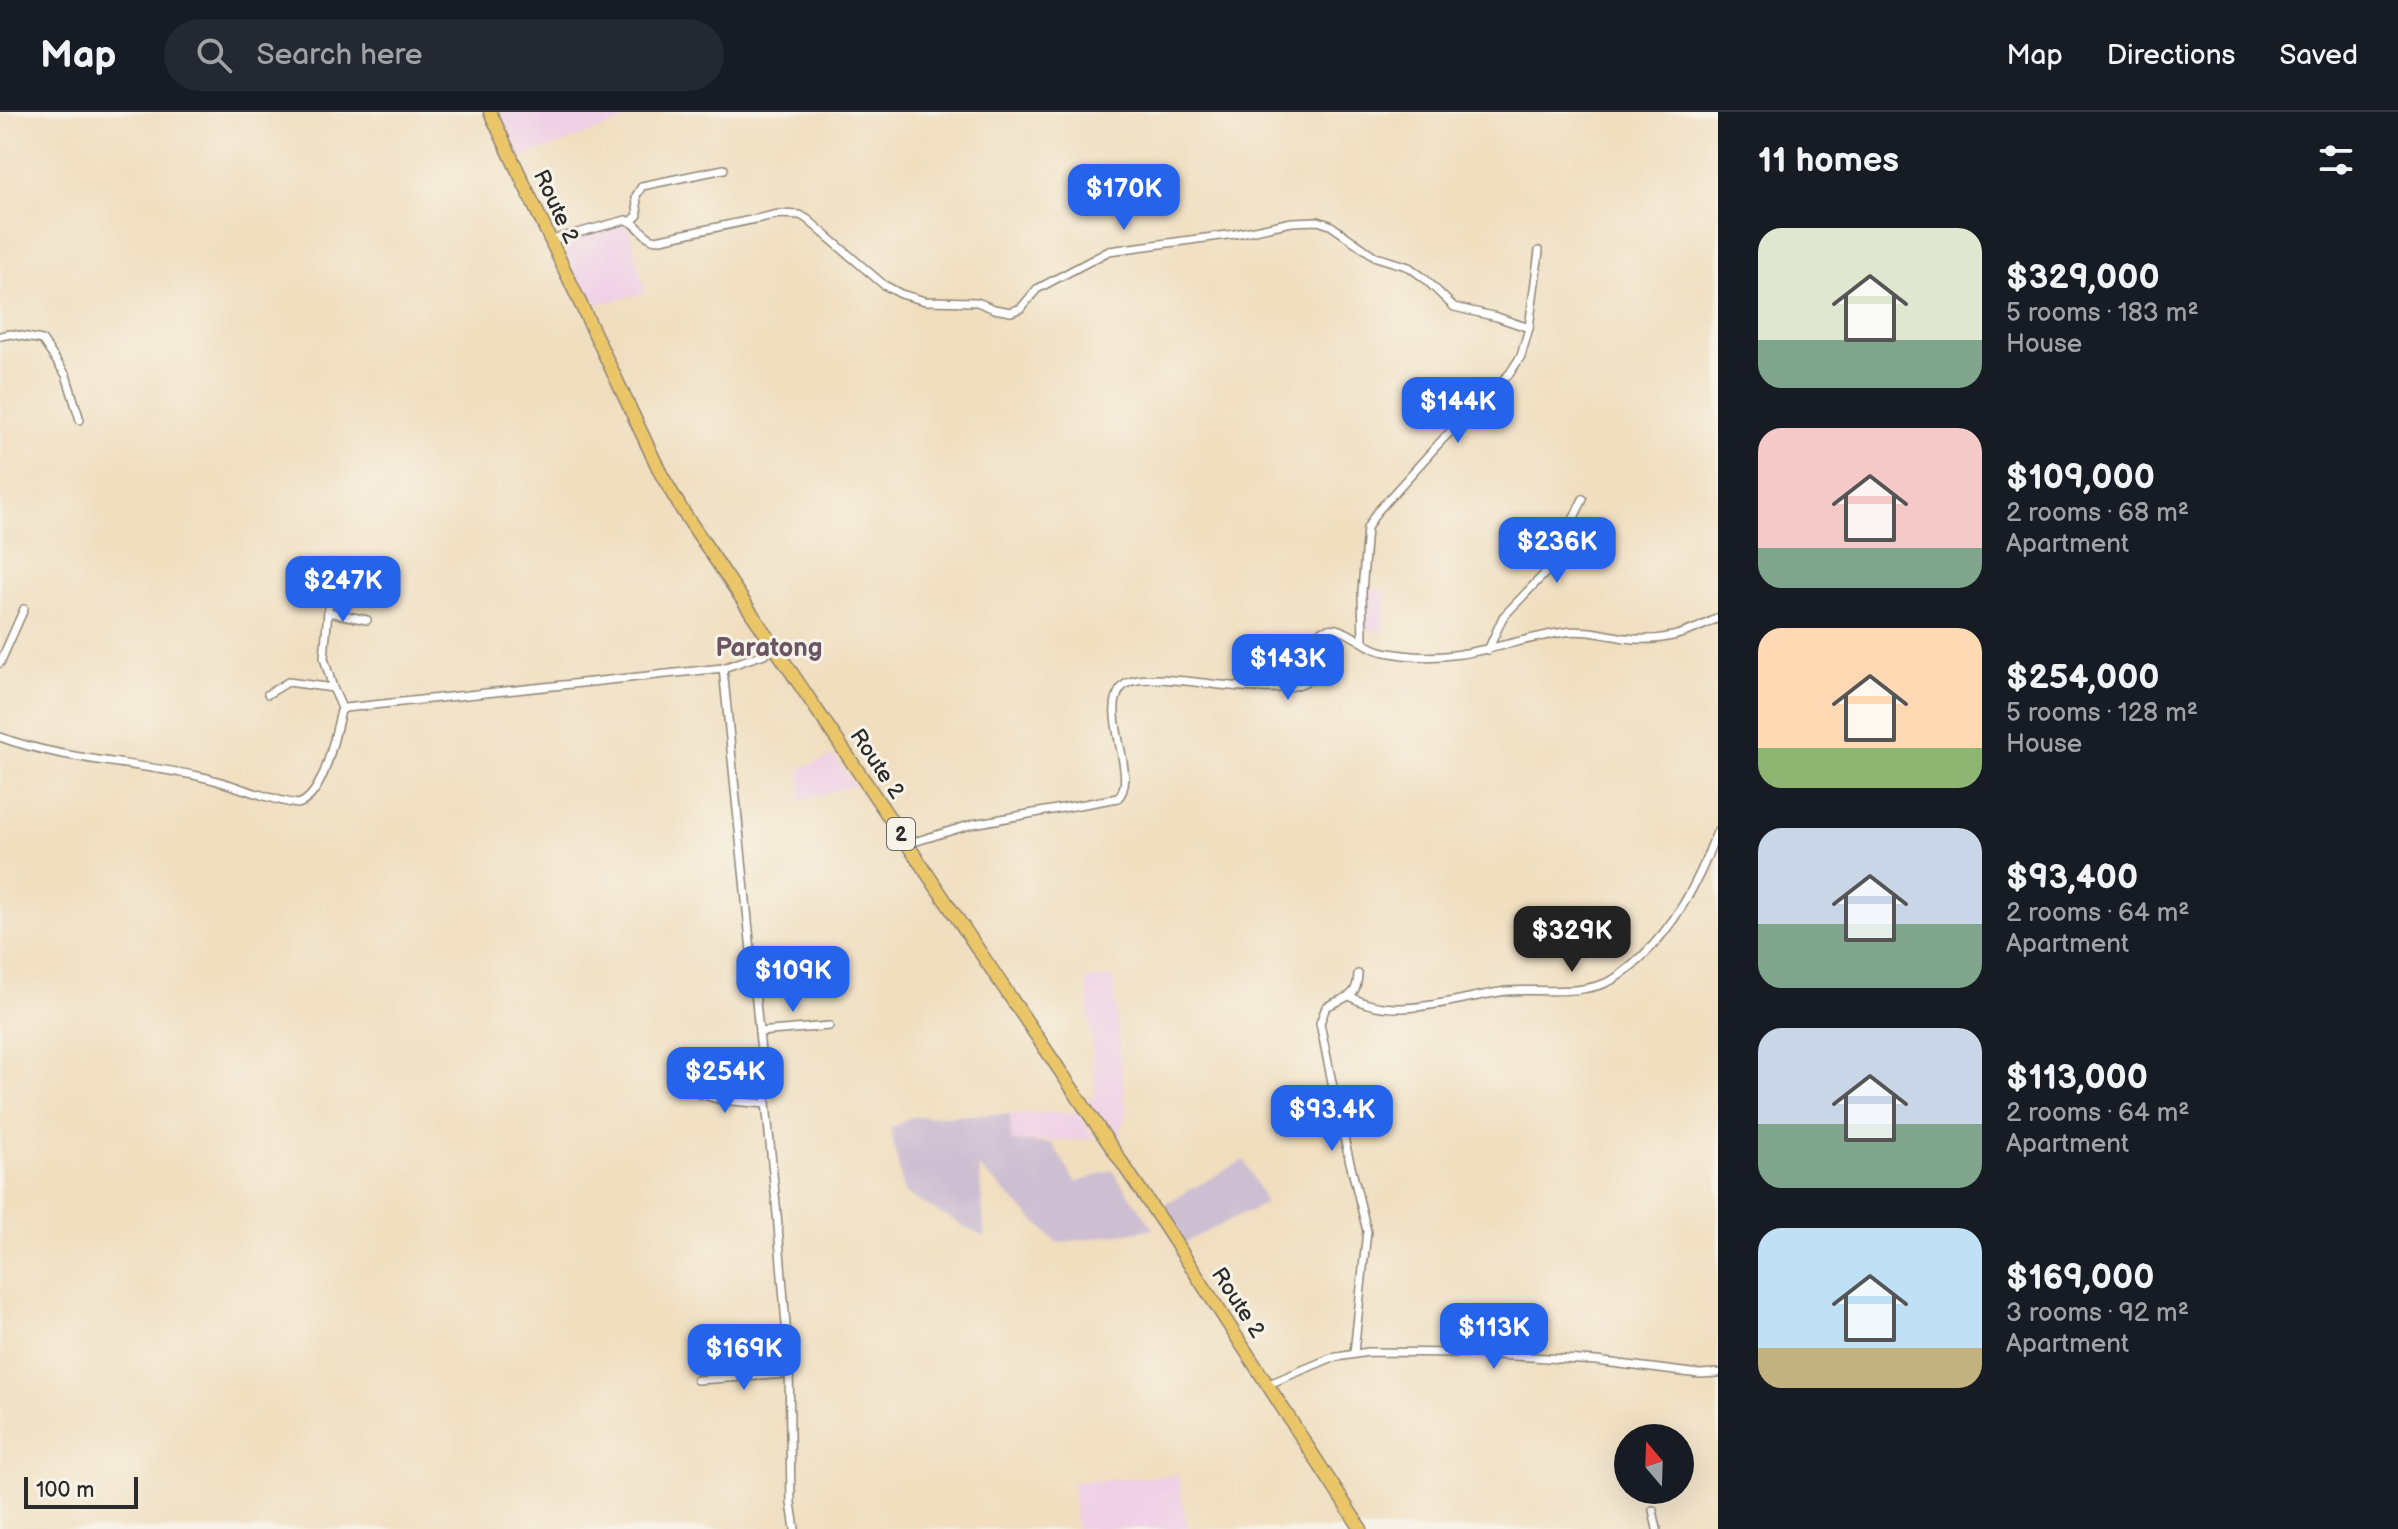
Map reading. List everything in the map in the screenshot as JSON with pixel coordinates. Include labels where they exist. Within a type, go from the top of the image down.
[{"type":"highway","name":"Route 2","points":[[490,112],[661,474],[682,510],[1269,1384],[1361,1529]]},
{"type":"street","points":[[632,221],[638,215],[636,196],[642,186],[724,169]]},
{"type":"street","points":[[551,240],[626,220],[632,221],[648,238],[656,240],[779,214],[800,215],[884,285],[901,294],[925,301],[977,302],[1011,312],[1021,308],[1037,289],[1109,251],[1235,234],[1292,222],[1318,221],[1330,225],[1376,257],[1409,267],[1454,307],[1529,328]]},
{"type":"street","points":[[1363,641],[1365,542],[1371,520],[1442,440],[1510,373],[1521,356],[1529,328],[1539,251]]},
{"type":"street","points":[[0,336],[11,334],[42,340],[66,375],[80,420]]},
{"type":"street","points":[[1488,650],[1503,617],[1550,568],[1583,499]]},
{"type":"street","points":[[0,737],[35,748],[225,782],[298,804],[308,800],[323,776],[342,708],[324,662],[332,563]]},
{"type":"street","points":[[0,663],[4,642],[24,609]]},
{"type":"street","points":[[328,612],[367,620]]},
{"type":"street","points":[[907,844],[973,824],[1118,798],[1125,785],[1117,732],[1116,699],[1119,691],[1130,681],[1148,679],[1236,687],[1298,686],[1305,684],[1313,675],[1314,637],[1330,628],[1343,631],[1383,652],[1416,657],[1455,656],[1575,631],[1640,640],[1666,639],[1718,618]]},
{"type":"street","points":[[342,708],[723,668],[776,650]]},
{"type":"street","points":[[723,668],[789,1374],[791,1503],[795,1529]]},
{"type":"street","points":[[268,694],[288,682],[333,688]]},
{"type":"street","points":[[1350,996],[1372,1006],[1410,1007],[1509,991],[1561,991],[1610,981],[1638,959],[1677,916],[1701,873],[1718,830]]},
{"type":"street","points":[[1354,1353],[1367,1231],[1320,1023],[1326,1007],[1350,996],[1358,986],[1358,974]]},
{"type":"street","points":[[759,1032],[829,1026]]},
{"type":"street","points":[[689,1091],[721,1100],[766,1104]]},
{"type":"street","points":[[1269,1384],[1331,1358],[1354,1353],[1479,1354],[1718,1373]]},
{"type":"street","points":[[697,1380],[789,1374]]},
{"type":"street","points":[[1653,1510],[1657,1529]]},
{"type":"shaded area","points":[[499,112],[648,112],[521,158]]},
{"type":"shaded area","points":[[628,222],[645,293],[591,305],[558,239]]},
{"type":"shaded area","points":[[1368,588],[1388,591],[1383,632],[1366,630]]},
{"type":"shaded area","points":[[834,756],[854,785],[800,801],[801,768]]},
{"type":"shaded area","points":[[1113,977],[1126,1114],[1117,1143],[1087,1098],[1096,1097],[1086,979]]},
{"type":"shaded area","points":[[1077,1112],[1095,1139],[1011,1142],[1010,1114]]},
{"type":"shaded area","points":[[1010,1114],[1011,1142],[1052,1143],[1076,1183],[1112,1170],[1154,1229],[1058,1243],[979,1167],[985,1238],[904,1193],[890,1128],[912,1117]]},
{"type":"shaded area","points":[[1244,1160],[1266,1203],[1185,1242],[1161,1206]]},
{"type":"shaded area","points":[[1178,1475],[1188,1529],[1076,1529],[1072,1482]]},
{"type":"district","name":"Paratong","points":[[769,647]]}]
